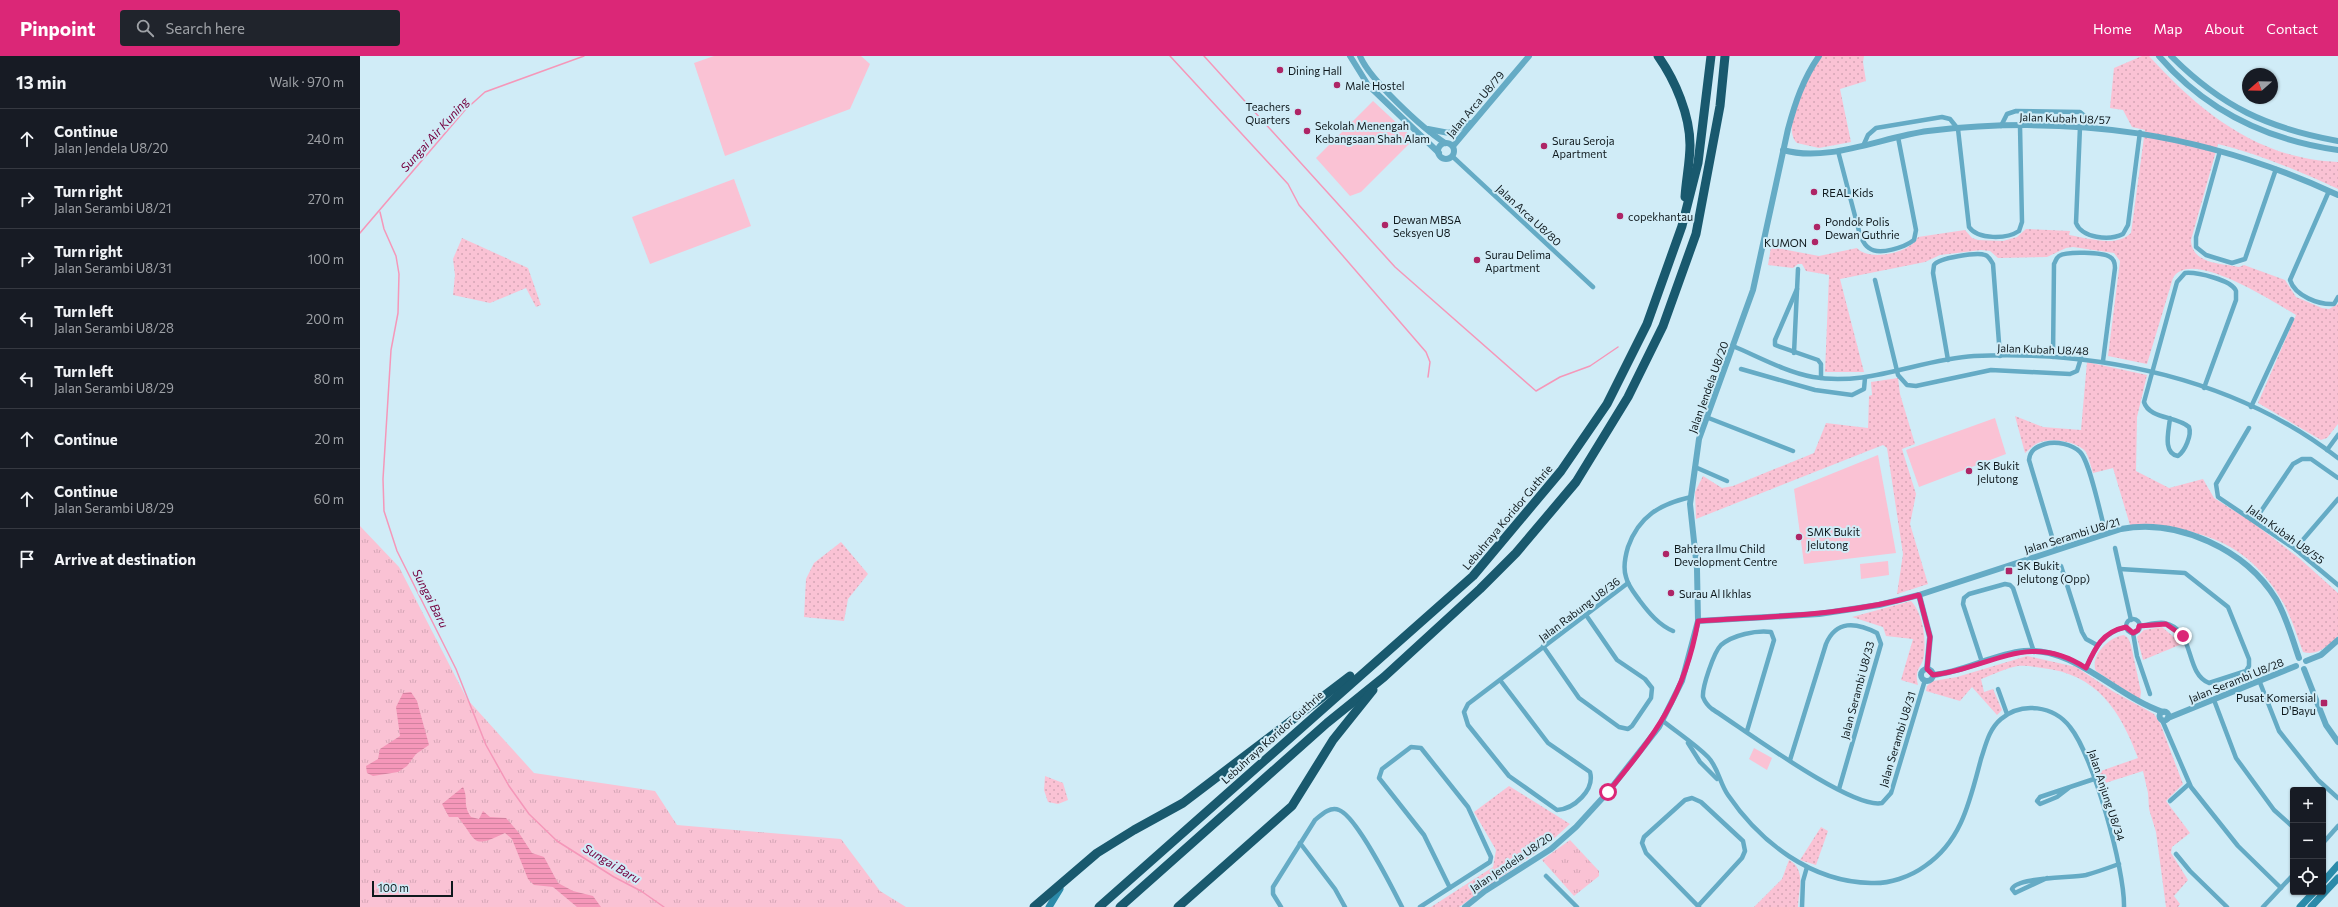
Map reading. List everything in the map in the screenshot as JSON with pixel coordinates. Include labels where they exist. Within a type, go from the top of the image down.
[{"type":"highway","points":[[1658,56],[1667,68],[1682,100],[1690,143],[1682,226]]},
{"type":"highway","name":"Lebuhraya Koridor Guthrie","points":[[1099,907],[1404,635],[1473,576],[1562,471],[1607,404],[1647,324],[1682,226],[1698,163],[1711,56]]},
{"type":"highway","points":[[1120,907],[1327,722],[1384,677],[1516,553],[1576,482],[1628,397],[1662,326],[1696,234],[1720,106],[1725,56]]},
{"type":"highway","points":[[1034,907],[1097,853],[1134,830],[1183,803],[1404,635]]},
{"type":"highway","points":[[1182,905],[1292,806],[1328,749],[1384,677]]},
{"type":"main road","points":[[2326,879],[2338,865]]},
{"type":"main road","points":[[1048,907],[1053,897],[1067,878]]},
{"type":"main road","points":[[2311,907],[2338,878]]},
{"type":"main road","points":[[2300,907],[2311,895]]},
{"type":"street","points":[[1350,56],[1368,85],[1443,158],[1452,156],[1454,151],[1452,146],[1445,143],[1428,129],[1377,82],[1364,66],[1360,56]]},
{"type":"street","name":"Jalan Arca U8/79","points":[[1452,146],[1529,56]]},
{"type":"street","name":"Jalan Jendela U8/20","points":[[1465,907],[1485,891],[1550,849],[1566,836],[1608,792],[1663,721],[1682,681],[1698,621],[1698,569],[1691,497],[1699,439],[1758,272],[1783,150],[1798,95],[1819,56]]},
{"type":"street","points":[[2159,56],[2185,84],[2229,116],[2277,136],[2338,150]]},
{"type":"street","points":[[2171,56],[2192,77],[2236,108],[2279,128],[2338,141]]},
{"type":"street","points":[[2001,126],[2007,114],[2016,111],[2080,112],[2086,117],[2088,127]]},
{"type":"street","points":[[1864,144],[1868,134],[1881,126],[1942,117],[1950,119],[1958,129],[1969,227],[1972,232],[1982,236],[2010,235],[2019,231],[2022,222],[2020,126]]},
{"type":"street","points":[[1428,129],[1449,133],[1474,120]]},
{"type":"street","name":"Jalan Kubah U8/57","points":[[1783,150],[1814,155],[1838,151],[1898,136],[1958,129],[2001,126],[2088,127],[2140,132],[2176,139],[2220,151],[2276,168],[2338,196]]},
{"type":"street","points":[[2080,127],[2076,223],[2082,232],[2087,234],[2112,237],[2123,234],[2128,225],[2140,132]]},
{"type":"street","points":[[1838,151],[1860,235],[1865,245],[1877,251],[1904,246],[1914,240],[1916,230],[1898,136]]},
{"type":"street","points":[[1439,153],[1439,146],[1445,143]]},
{"type":"street","points":[[2220,151],[2196,237],[2196,247],[2206,255],[2232,263],[2245,259],[2276,168]]},
{"type":"street","name":"Jalan Arca U8/80","points":[[1452,156],[1593,287]]},
{"type":"street","points":[[2329,191],[2290,280],[2299,292],[2322,304],[2334,304],[2338,297]]},
{"type":"street","points":[[2053,357],[2054,264],[2056,259],[2060,255],[2070,253],[2106,255],[2113,260],[2116,268],[2103,361]]},
{"type":"street","points":[[1948,360],[1933,273],[1934,265],[1942,258],[1981,254],[1988,256],[1993,264],[2000,356]]},
{"type":"street","points":[[1794,353],[1798,269]]},
{"type":"street","points":[[2170,418],[2168,448],[2171,453],[2178,456],[2182,453],[2190,429],[2187,425],[2170,418],[2151,411],[2145,405],[2145,397],[2178,278],[2189,273],[2232,284],[2237,296],[2204,388]]},
{"type":"street","points":[[1875,280],[1897,372],[1904,384],[1916,386],[1991,370],[2070,374],[2077,371],[2081,358]]},
{"type":"street","points":[[1797,289],[1775,343],[1776,347],[1820,362],[1821,378]]},
{"type":"street","points":[[2251,406],[2292,319]]},
{"type":"street","name":"Jalan Kubah U8/48","points":[[1733,346],[1792,371],[1821,378],[1865,378],[1948,360],[2000,356],[2081,358],[2103,361],[2153,371],[2251,406],[2283,423],[2338,458]]},
{"type":"street","points":[[1741,368],[1802,387],[1852,395],[1864,389],[1865,378]]},
{"type":"street","points":[[1706,417],[1793,451]]},
{"type":"street","name":"Jalan Kubah U8/55","points":[[2249,428],[2216,484],[2216,493],[2222,500],[2255,520],[2337,582]]},
{"type":"street","points":[[2327,450],[2338,435]]},
{"type":"street","points":[[2056,550],[2029,460],[2032,450],[2039,446],[2051,443],[2060,443],[2080,452],[2086,463],[2106,534]]},
{"type":"street","points":[[2255,520],[2293,464],[2298,460],[2311,459],[2338,478]]},
{"type":"street","points":[[1695,467],[1727,481]]},
{"type":"street","name":"Jalan Rabung U8/36","points":[[1500,680],[1548,744],[1590,772],[1591,782],[1589,787],[1572,806],[1557,810],[1514,781],[1468,725],[1464,716],[1465,708],[1500,680],[1544,646],[1628,583],[1624,571],[1626,555],[1639,524],[1644,518],[1662,506],[1691,497]]},
{"type":"street","points":[[2295,549],[2338,499]]},
{"type":"street","name":"Jalan Serambi U8/21","points":[[1698,621],[1831,613],[1879,605],[1919,595],[2106,534],[2130,528],[2159,529],[2195,537],[2223,549],[2256,575],[2275,598],[2286,621],[2299,658]]},
{"type":"street","points":[[2115,548],[2131,620]]},
{"type":"street","points":[[2061,566],[2082,632],[2086,639],[2097,645]]},
{"type":"street","points":[[2120,569],[2177,572],[2188,575],[2230,610],[2248,654],[2249,666],[2243,672],[2209,683],[2200,677],[2180,632],[2166,624],[2139,626]]},
{"type":"street","points":[[1628,583],[1654,618],[1673,631]]},
{"type":"street","points":[[1982,662],[1964,604],[1964,598],[1969,594],[2005,584],[2013,588],[2034,652]]},
{"type":"street","points":[[1919,595],[1930,637],[1927,669],[1924,670],[1921,675],[1925,680],[1930,680],[1933,675],[1954,672],[1982,662],[2023,651],[2064,658],[2086,668],[2133,700],[2152,708],[2164,716],[2168,734],[2189,784],[2238,846],[2281,888]]},
{"type":"street","points":[[1544,646],[1584,703],[1619,727],[1628,729],[1632,726],[1651,698],[1652,688],[1645,679],[1617,660],[1586,615]]},
{"type":"street","points":[[2131,620],[2137,621],[2139,626]]},
{"type":"street","points":[[2086,668],[2097,645],[2109,633],[2126,627],[2127,623],[2131,620]]},
{"type":"street","name":"Jalan Serambi U8/33","points":[[1790,760],[1826,644],[1832,632],[1843,626],[1853,625],[1877,633],[1881,644],[1839,789]]},
{"type":"street","points":[[2133,633],[2138,630],[2139,626]]},
{"type":"street","points":[[2126,627],[2133,633],[2137,656],[2150,694]]},
{"type":"street","points":[[1747,731],[1774,640],[1771,632],[1754,632],[1740,636],[1720,646],[1715,654],[1704,692],[1705,700],[1709,707],[1790,760],[1839,789]]},
{"type":"street","points":[[2304,669],[2298,669],[2296,666],[2296,662],[2299,658],[2306,661],[2321,655],[2338,640]]},
{"type":"street","points":[[2306,661],[2306,667],[2304,669],[2323,720],[2338,742]]},
{"type":"street","name":"Jalan Serambi U8/28","points":[[2164,716],[2184,712],[2296,666]]},
{"type":"street","points":[[1927,669],[1933,675]]},
{"type":"street","name":"Jalan Serambi U8/31","points":[[1839,789],[1872,803],[1882,802],[1889,798],[1925,680]]},
{"type":"street","points":[[2259,680],[2279,731],[2318,780],[2338,798]]},
{"type":"street","points":[[1998,689],[2007,714]]},
{"type":"street","points":[[2214,700],[2236,758],[2274,810],[2290,824]]},
{"type":"street","name":"Jalan Anjung U8/34","points":[[1663,721],[1709,758],[1719,780],[1741,812],[1760,835],[1775,847],[1807,867],[1841,879],[1882,883],[1911,874],[1931,862],[1947,847],[1959,828],[1989,734],[1996,724],[2007,714],[2020,709],[2035,708],[2059,716],[2075,733],[2094,779],[2119,864],[2124,889],[2124,907]]},
{"type":"street","name":"Jalan Anjung U8/34","points":[[1685,738],[1700,762],[1719,780]]},
{"type":"street","points":[[1420,907],[1450,888],[1490,862],[1490,851],[1468,808],[1421,748],[1415,747],[1406,750],[1380,771],[1379,778],[1424,835],[1450,888]]},
{"type":"street","points":[[2070,787],[2053,799],[2040,804],[2037,801],[2040,797],[2070,787],[2094,779]]},
{"type":"street","points":[[2170,801],[2189,784]]},
{"type":"street","points":[[1692,798],[1698,799],[1706,806],[1743,841],[1745,847],[1742,858],[1698,906],[1646,853],[1642,843],[1644,837],[1685,800],[1692,798]]},
{"type":"street","points":[[1281,907],[1273,894],[1273,887],[1315,820],[1325,812],[1335,809],[1343,812],[1379,861],[1402,907]]},
{"type":"street","points":[[2326,839],[2338,826]]},
{"type":"street","points":[[1300,843],[1335,889],[1345,907]]},
{"type":"street","points":[[2176,854],[2190,871],[2227,907]]},
{"type":"street","points":[[2048,878],[2015,893],[2012,889],[2018,884],[2048,878],[2085,875],[2119,864]]},
{"type":"street","points":[[1802,907],[1803,881],[1807,867]]},
{"type":"street","points":[[1546,876],[1577,907]]},
{"type":"street","points":[[2263,907],[2290,878]]},
{"type":"green space","points":[[714,56],[861,56],[870,64],[850,109],[725,156],[694,63]]},
{"type":"green space","points":[[1822,56],[1864,56],[1863,62],[1866,81],[1840,89],[1851,142],[1819,148],[1797,143],[1793,135],[1792,124],[1799,99],[1811,74]]},
{"type":"green space","points":[[2142,56],[2149,56],[2168,77],[2210,113],[2233,129],[2256,142],[2282,152],[2309,159],[2338,162],[2338,189],[2279,164],[2218,144],[2191,240],[2196,254],[2208,261],[2239,267],[2244,265],[2285,280],[2296,297],[2322,308],[2329,309],[2338,304],[2338,424],[2327,438],[2321,440],[2258,403],[2296,315],[2233,280],[2214,273],[2196,269],[2182,270],[2173,278],[2147,364],[2108,356],[2120,261],[2114,253],[2073,247],[2066,248],[2047,257],[1998,258],[1990,251],[1981,250],[1940,255],[1925,262],[1840,279],[1864,372],[1825,372],[1829,275],[1806,271],[1802,264],[1798,264],[1793,268],[1768,265],[1771,247],[1819,256],[1857,248],[1863,252],[1880,255],[1899,251],[1914,243],[1918,237],[1965,230],[1972,238],[1978,240],[2003,241],[2017,237],[2026,229],[2070,231],[2069,235],[2102,241],[2125,238],[2131,233],[2145,130],[2132,127],[2123,110],[2110,108],[2114,68]]},
{"type":"green space","points":[[1373,101],[1414,139],[1361,192],[1350,196],[1316,158]]},
{"type":"green space","points":[[734,179],[751,226],[650,264],[632,217]]},
{"type":"green space","points":[[462,238],[528,268],[541,305],[536,307],[526,288],[490,303],[453,295],[455,275],[453,259]]},
{"type":"green space","points":[[2087,362],[2147,375],[2137,417],[2136,471],[2169,488],[2203,479],[2214,498],[2252,522],[2299,558],[2338,593],[2338,636],[2318,651],[2313,653],[2303,652],[2284,604],[2270,582],[2254,565],[2237,551],[2219,541],[2199,534],[2155,526],[2130,525],[2113,468],[2093,473],[2087,454],[2082,448],[2063,441],[2049,440],[2036,444],[2025,453],[2015,416],[2043,427],[2081,430]]},
{"type":"green space","points":[[1898,378],[1900,394],[1915,444],[1902,449],[1916,494],[1910,524],[1928,584],[1897,594],[1903,554],[1887,448],[1883,445],[1696,519],[1695,492],[1703,476],[1722,488],[1733,486],[1814,453],[1826,423],[1868,428],[1869,396],[1872,395],[1871,382]]},
{"type":"green space","points":[[1995,418],[2006,454],[1919,487],[1906,450]]},
{"type":"green space","points":[[1878,455],[1896,553],[1804,564],[1794,489]]},
{"type":"green space","points":[[360,526],[399,567],[467,699],[534,773],[655,791],[677,825],[841,839],[880,891],[906,907],[360,907]]},
{"type":"green space","points":[[841,542],[868,574],[848,599],[844,621],[804,617],[806,579],[814,563]]},
{"type":"green space","points":[[1888,561],[1889,575],[1861,579],[1860,564]]},
{"type":"green space","points":[[1911,601],[1921,619],[1924,634],[1924,655],[1917,674],[1918,685],[1901,680],[1913,639],[1886,636],[1883,627],[1852,617]]},
{"type":"green space","points":[[2162,627],[2182,644],[2143,660],[2137,637],[2144,630]]},
{"type":"green space","points":[[2124,635],[2128,638],[2131,645],[2141,692],[2140,700],[2096,671],[2095,659],[2098,653],[2107,643],[2118,636]]},
{"type":"green space","points":[[2027,656],[2076,667],[2114,692],[2154,714],[2160,723],[2183,784],[2166,801],[2190,833],[2172,847],[2171,853],[2188,880],[2174,896],[2180,904],[2178,907],[2166,907],[2156,832],[2149,809],[2148,793],[2143,771],[2099,785],[2095,773],[2138,758],[2123,725],[2114,710],[2104,697],[2092,686],[2078,678],[2061,672],[2027,666],[2009,668],[1981,679],[1984,692],[1993,689],[2002,710],[1997,715],[1972,687],[1960,701],[1926,691],[1927,686],[1933,681],[1957,677]]},
{"type":"green space","points":[[1754,748],[1772,758],[1767,770],[1749,759]]},
{"type":"green space","points":[[1045,776],[1063,783],[1068,800],[1058,804],[1048,802],[1044,790]]},
{"type":"green space","points":[[1509,786],[1570,824],[1548,844],[1459,907],[1431,907],[1493,867],[1496,850],[1474,812]]},
{"type":"green space","points":[[1821,827],[1828,831],[1816,865],[1800,860]]},
{"type":"green space","points":[[1570,840],[1599,871],[1599,876],[1574,896],[1542,860]]},
{"type":"green space","points":[[1789,860],[1795,864],[1800,875],[1798,907],[1754,907],[1782,879]]},
{"type":"shaded area","points":[[411,692],[417,701],[429,745],[416,754],[407,766],[398,772],[373,776],[367,773],[366,766],[378,759],[380,749],[400,736],[396,707],[403,693]]},
{"type":"shaded area","points":[[463,787],[466,795],[466,805],[471,817],[479,819],[483,811],[490,817],[506,818],[519,833],[532,853],[544,857],[558,883],[573,891],[593,896],[601,907],[577,907],[553,887],[534,885],[528,879],[512,839],[505,833],[480,842],[473,837],[458,817],[449,817],[442,804]]},
{"type":"waterway","name":"Sungai Air Kuning","points":[[360,233],[465,110],[485,92],[584,56]]},
{"type":"waterway","points":[[1170,56],[1288,184],[1299,205],[1426,352],[1430,362],[1428,377]]},
{"type":"waterway","points":[[1204,56],[1395,267],[1536,391],[1560,377],[1590,366],[1618,347]]},
{"type":"waterway","name":"Sungai Baru","points":[[380,212],[384,229],[396,256],[399,274],[398,313],[391,350],[383,479],[384,511],[397,551],[456,669],[486,745],[509,786],[529,814],[557,841],[614,877],[641,891],[664,907]]},
{"type":"place","name":"Dining Hall","points":[[1280,70]]},
{"type":"place","name":"Male Hostel","points":[[1337,85]]},
{"type":"place","name":"Teachers Quarters","points":[[1298,112]]},
{"type":"place","name":"Sekolah Menengah Kebangsaan Shah Alam","points":[[1307,131]]},
{"type":"place","name":"Surau Seroja Apartment","points":[[1544,146]]},
{"type":"place","name":"REAL Kids","points":[[1814,192]]},
{"type":"place","name":"copekhantau","points":[[1620,216]]},
{"type":"place","name":"Dewan MBSA Seksyen U8","points":[[1385,225]]},
{"type":"place","name":"Pondok Polis Dewan Guthrie","points":[[1817,227]]},
{"type":"place","name":"KUMON","points":[[1815,242]]},
{"type":"place","name":"Surau Delima Apartment","points":[[1477,260]]},
{"type":"place","name":"SK Bukit Jelutong","points":[[1969,471]]},
{"type":"place","name":"SMK Bukit Jelutong","points":[[1799,537]]},
{"type":"place","name":"Bahtera Ilmu Child Development Centre","points":[[1666,554]]},
{"type":"place","name":"SK Bukit Jelutong (Opp)","points":[[2009,571]]},
{"type":"place","name":"Surau Al Ikhlas","points":[[1671,593]]},
{"type":"place","name":"Pusat Komersial D'Bayu","points":[[2324,703]]},
{"type":"route","points":[[1608,792],[1663,721],[1682,681],[1693,648],[1698,621],[1798,616],[1838,612],[1879,605],[1919,595],[1930,637],[1927,669],[1929,669],[1933,675],[1946,674],[1962,670],[1982,662],[2023,651],[2056,655],[2076,662],[2086,668],[2100,640],[2109,633],[2126,627],[2131,633],[2133,633],[2137,632],[2139,626],[2162,623],[2171,626],[2183,636]]}]
